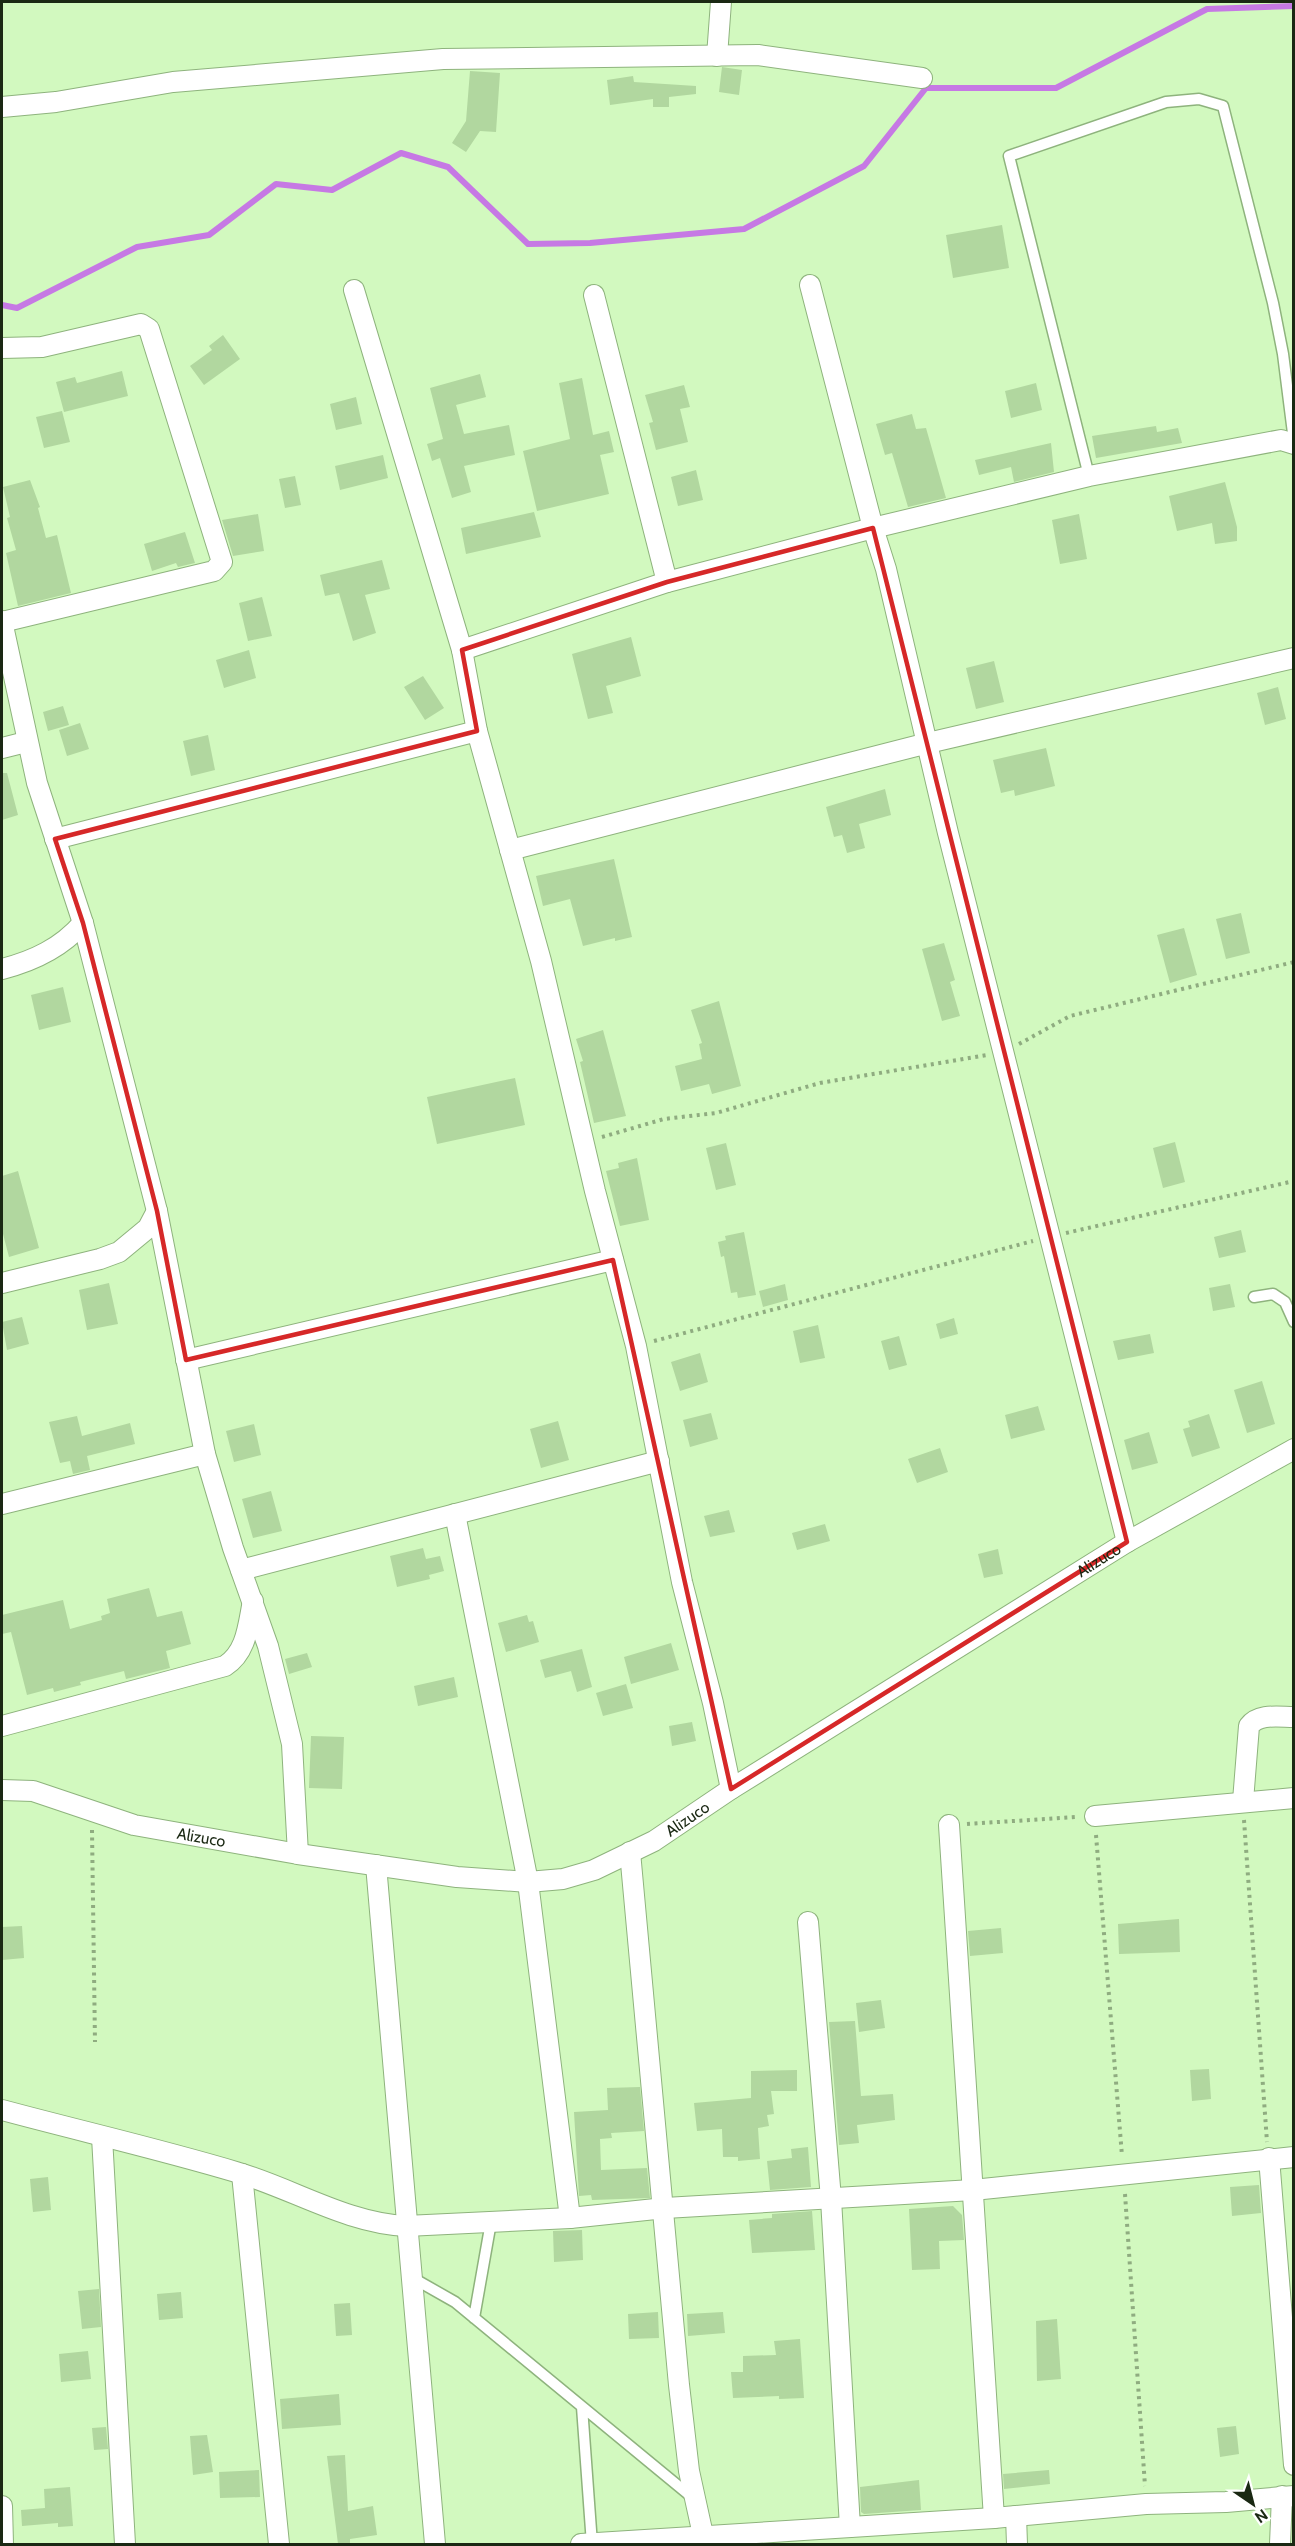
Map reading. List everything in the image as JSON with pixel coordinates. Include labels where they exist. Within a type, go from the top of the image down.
[{"type":"street","points":[[717,56],[721,2]]},
{"type":"street","points":[[2,107],[56,102],[174,82],[443,58],[758,55],[922,78]]},
{"type":"street","points":[[810,285],[873,528],[886,569],[948,833],[1127,1542]]},
{"type":"street","points":[[354,290],[462,650],[477,731],[541,961],[636,1346],[682,1582],[714,1703],[731,1789]]},
{"type":"street","points":[[594,295],[668,582]]},
{"type":"street","points":[[2,348],[42,347],[141,324],[149,329],[222,562],[214,572],[2,622],[18,688],[26,742],[37,783],[83,923],[157,1210],[205,1454],[241,1570],[268,1646],[292,1744],[298,1854]]},
{"type":"street","points":[[462,650],[668,582],[873,528],[1089,476],[1281,440],[1293,442]]},
{"type":"street","points":[[510,850],[928,743],[1293,657]]},
{"type":"street","points":[[55,839],[477,731]]},
{"type":"street","points":[[2,748],[26,742]]},
{"type":"street","points":[[2,969],[27,963],[54,949],[71,938],[83,923]]},
{"type":"street","points":[[2,1283],[100,1259],[119,1252],[148,1228],[157,1210]]},
{"type":"street","points":[[186,1360],[613,1260]]},
{"type":"street","name":"Alizuco","points":[[2,1790],[33,1791],[134,1825],[298,1854],[457,1877],[528,1882],[563,1879],[594,1870],[654,1841],[731,1789],[1127,1542],[1293,1449]]},
{"type":"street","points":[[2,1504],[205,1454]]},
{"type":"street","points":[[241,1570],[659,1461]]},
{"type":"street","points":[[455,1514],[528,1882],[570,2218]]},
{"type":"street","points":[[2,1726],[225,1666],[236,1659],[244,1642],[253,1601]]},
{"type":"street","points":[[1243,1801],[1249,1726],[1254,1719],[1293,1717]]},
{"type":"street","points":[[1095,1816],[1293,1798]]},
{"type":"street","points":[[949,1825],[994,2518]]},
{"type":"street","points":[[630,1852],[689,2471],[705,2541]]},
{"type":"street","points":[[376,1865],[435,2544]]},
{"type":"street","points":[[808,1922],[831,2199],[850,2527]]},
{"type":"street","points":[[2,2110],[242,2174],[355,2218],[382,2225],[406,2226],[570,2218],[665,2208],[974,2190],[1293,2157]]},
{"type":"street","points":[[102,2137],[125,2544]]},
{"type":"street","points":[[1269,2158],[1293,2465]]},
{"type":"street","points":[[242,2174],[279,2544]]},
{"type":"street","points":[[580,2544],[764,2539],[850,2527],[994,2518],[1146,2504],[1226,2502],[1288,2496],[1280,2544]]},
{"type":"street","points":[[2,2506],[3,2544]]},
{"type":"street","points":[[1016,2516],[1017,2544]]},
{"type":"lane","points":[[1089,476],[1009,156],[1166,102],[1199,99],[1223,106],[1273,303],[1283,354],[1293,442]]},
{"type":"lane","points":[[1254,1297],[1273,1294],[1285,1302],[1293,1322]]},
{"type":"lane","points":[[474,2318],[491,2222]]},
{"type":"lane","points":[[411,2277],[455,2302],[696,2500]]},
{"type":"lane","points":[[582,2407],[592,2544]]},
{"type":"path","points":[[584,1142],[664,1119],[716,1113],[820,1083],[1004,1052],[1070,1016],[1293,962]]},
{"type":"path","points":[[636,1346],[1051,1237],[1293,1181]]},
{"type":"path","points":[[1243,1801],[1269,2158]]},
{"type":"path","points":[[92,1811],[95,2042]]},
{"type":"path","points":[[949,1825],[1095,1816]]},
{"type":"highlighted area","points":[[873,528],[1127,1542],[731,1789],[613,1260],[186,1360],[157,1211],[83,923],[55,839],[477,731],[462,650],[667,582]]},
{"type":"building","points":[[722,67],[742,70],[739,95],[719,92]]},
{"type":"building","points":[[470,71],[500,73],[496,132],[480,131],[466,152],[452,143],[466,121]]},
{"type":"building","points":[[633,76],[634,82],[696,86],[696,94],[669,97],[669,107],[653,107],[653,99],[610,105],[607,80]]},
{"type":"building","points":[[1002,225],[1009,268],[953,278],[946,235]]},
{"type":"building","points":[[223,335],[240,359],[204,385],[190,366],[212,350],[209,346]]},
{"type":"building","points":[[122,371],[128,396],[64,412],[56,382],[75,377],[77,383]]},
{"type":"building","points":[[480,374],[486,397],[456,405],[464,434],[509,425],[515,455],[464,466],[471,492],[452,498],[440,458],[432,461],[427,444],[443,439],[430,388]]},
{"type":"building","points":[[582,378],[593,435],[609,431],[614,452],[600,455],[609,494],[537,511],[523,451],[570,439],[559,383]]},
{"type":"building","points":[[1036,383],[1042,410],[1011,418],[1005,391]]},
{"type":"building","points":[[684,385],[690,407],[680,409],[688,442],[656,450],[649,423],[653,422],[645,395]]},
{"type":"building","points":[[356,397],[362,424],[336,430],[330,404]]},
{"type":"building","points":[[62,411],[70,442],[44,448],[36,417]]},
{"type":"building","points":[[912,414],[916,429],[926,428],[946,498],[908,507],[892,453],[885,455],[876,424]]},
{"type":"building","points":[[1156,426],[1157,432],[1178,428],[1182,443],[1096,458],[1092,436]]},
{"type":"building","points":[[1051,443],[1054,472],[1014,482],[1011,467],[979,475],[975,460]]},
{"type":"building","points":[[383,455],[388,478],[340,490],[335,466]]},
{"type":"building","points":[[696,470],[703,500],[678,506],[671,477]]},
{"type":"building","points":[[295,476],[301,505],[285,508],[279,479]]},
{"type":"building","points":[[30,480],[40,507],[38,508],[46,538],[57,535],[71,593],[18,606],[6,553],[16,550],[7,518],[10,517],[3,487]]},
{"type":"building","points":[[1225,482],[1237,527],[1237,541],[1215,544],[1212,523],[1177,531],[1169,496]]},
{"type":"building","points":[[534,512],[541,537],[466,554],[461,528]]},
{"type":"building","points":[[258,514],[264,551],[233,556],[222,520]]},
{"type":"building","points":[[1079,514],[1087,559],[1060,564],[1052,520]]},
{"type":"building","points":[[185,532],[195,563],[178,567],[176,563],[152,571],[144,544]]},
{"type":"building","points":[[382,560],[390,589],[365,595],[376,633],[353,641],[339,593],[325,596],[320,575]]},
{"type":"building","points":[[262,597],[272,636],[248,641],[239,603]]},
{"type":"building","points":[[631,637],[641,676],[606,686],[613,713],[588,719],[572,654]]},
{"type":"building","points":[[249,650],[256,678],[224,688],[216,660]]},
{"type":"building","points":[[994,661],[1004,702],[976,709],[966,668]]},
{"type":"building","points":[[423,676],[444,708],[425,720],[404,687]]},
{"type":"building","points":[[1278,687],[1286,719],[1265,725],[1257,693]]},
{"type":"building","points":[[63,706],[69,725],[48,731],[43,712]]},
{"type":"building","points":[[80,723],[89,749],[67,756],[59,730]]},
{"type":"building","points":[[208,735],[215,770],[191,776],[183,741]]},
{"type":"building","points":[[1046,748],[1055,786],[1015,796],[1014,790],[1001,793],[993,760]]},
{"type":"building","points":[[2,773],[7,773],[18,815],[2,820]]},
{"type":"building","points":[[885,789],[891,815],[859,824],[865,848],[847,853],[842,835],[834,837],[826,807]]},
{"type":"building","points":[[614,859],[632,937],[615,941],[615,938],[583,946],[570,899],[543,906],[536,876]]},
{"type":"building","points":[[1241,913],[1250,953],[1226,959],[1216,919]]},
{"type":"building","points":[[1184,928],[1197,975],[1170,983],[1157,935]]},
{"type":"building","points":[[944,943],[955,980],[950,982],[960,1016],[942,1021],[922,949]]},
{"type":"building","points":[[63,987],[71,1022],[39,1030],[31,995]]},
{"type":"building","points":[[719,1001],[741,1086],[712,1094],[709,1084],[681,1091],[675,1066],[702,1059],[699,1044],[702,1043],[691,1010]]},
{"type":"building","points":[[603,1030],[626,1116],[594,1123],[580,1062],[583,1061],[576,1039]]},
{"type":"building","points":[[515,1078],[525,1125],[437,1144],[427,1097]]},
{"type":"building","points":[[1175,1142],[1185,1182],[1163,1188],[1153,1148]]},
{"type":"building","points":[[726,1143],[736,1185],[716,1190],[706,1148]]},
{"type":"building","points":[[637,1158],[649,1220],[620,1226],[606,1171],[619,1168],[618,1163]]},
{"type":"building","points":[[18,1171],[39,1248],[9,1257],[2,1230],[2,1176]]},
{"type":"building","points":[[1241,1230],[1246,1252],[1219,1258],[1214,1237]]},
{"type":"building","points":[[744,1232],[756,1295],[738,1298],[737,1292],[731,1293],[724,1256],[721,1257],[718,1242],[726,1240],[725,1236]]},
{"type":"building","points":[[109,1283],[118,1324],[87,1330],[79,1290]]},
{"type":"building","points":[[785,1284],[788,1300],[763,1307],[759,1291]]},
{"type":"building","points":[[1230,1284],[1235,1307],[1213,1311],[1209,1288]]},
{"type":"building","points":[[22,1317],[29,1344],[7,1350],[2,1322]]},
{"type":"building","points":[[954,1318],[958,1334],[940,1339],[936,1324]]},
{"type":"building","points":[[818,1325],[825,1358],[800,1363],[793,1331]]},
{"type":"building","points":[[1150,1334],[1154,1353],[1118,1360],[1113,1341]]},
{"type":"building","points":[[899,1336],[907,1365],[889,1370],[881,1341]]},
{"type":"building","points":[[700,1353],[708,1382],[680,1391],[671,1362]]},
{"type":"building","points":[[1262,1381],[1275,1424],[1247,1433],[1234,1390]]},
{"type":"building","points":[[1038,1406],[1045,1430],[1011,1439],[1005,1415]]},
{"type":"building","points":[[711,1413],[718,1439],[690,1447],[683,1420]]},
{"type":"building","points":[[1209,1414],[1220,1448],[1192,1457],[1183,1429],[1190,1427],[1188,1421]]},
{"type":"building","points":[[77,1416],[82,1436],[130,1423],[135,1444],[87,1456],[90,1470],[73,1474],[70,1461],[60,1463],[49,1422]]},
{"type":"building","points":[[558,1421],[569,1460],[541,1468],[530,1429]]},
{"type":"building","points":[[254,1424],[261,1455],[234,1462],[226,1431]]},
{"type":"building","points":[[1149,1432],[1158,1463],[1132,1470],[1124,1440]]},
{"type":"building","points":[[940,1448],[948,1472],[917,1483],[908,1459]]},
{"type":"building","points":[[271,1491],[282,1531],[253,1538],[242,1499]]},
{"type":"building","points":[[729,1510],[735,1532],[710,1537],[704,1516]]},
{"type":"building","points":[[825,1524],[830,1541],[797,1550],[792,1533]]},
{"type":"building","points":[[423,1548],[426,1559],[440,1556],[444,1571],[429,1575],[430,1579],[397,1587],[390,1556]]},
{"type":"building","points":[[998,1549],[1003,1574],[984,1578],[978,1554]]},
{"type":"building","points":[[149,1588],[157,1617],[182,1611],[191,1644],[166,1651],[170,1668],[126,1679],[124,1671],[80,1682],[81,1685],[54,1692],[53,1688],[27,1695],[11,1632],[2,1634],[2,1615],[63,1600],[70,1629],[102,1620],[101,1616],[110,1613],[107,1599]]},
{"type":"building","points":[[527,1615],[529,1622],[533,1621],[539,1642],[506,1652],[498,1623]]},
{"type":"building","points":[[671,1643],[679,1670],[631,1684],[624,1657]]},
{"type":"building","points":[[582,1649],[592,1687],[577,1692],[571,1671],[545,1678],[540,1660]]},
{"type":"building","points":[[307,1653],[312,1667],[289,1674],[285,1659]]},
{"type":"building","points":[[454,1677],[458,1697],[418,1706],[414,1686]]},
{"type":"building","points":[[626,1684],[633,1708],[603,1716],[596,1693]]},
{"type":"building","points":[[692,1722],[696,1741],[672,1746],[669,1726]]},
{"type":"building","points":[[311,1736],[344,1737],[342,1789],[309,1788]]},
{"type":"building","points":[[1179,1919],[1180,1952],[1119,1954],[1118,1924]]},
{"type":"building","points":[[22,1926],[24,1958],[2,1960],[2,1927]]},
{"type":"building","points":[[1001,1928],[1003,1953],[970,1956],[968,1931]]},
{"type":"building","points":[[881,2000],[885,2028],[859,2032],[856,2003]]},
{"type":"building","points":[[855,2021],[861,2096],[893,2094],[895,2120],[857,2125],[859,2143],[839,2145],[829,2022]]},
{"type":"building","points":[[1209,2069],[1211,2099],[1192,2101],[1190,2070]]},
{"type":"building","points":[[797,2070],[797,2091],[771,2091],[774,2114],[767,2115],[769,2126],[758,2128],[760,2159],[738,2161],[738,2157],[723,2157],[722,2129],[697,2131],[694,2103],[751,2098],[751,2071]]},
{"type":"building","points":[[640,2087],[644,2131],[611,2133],[612,2138],[600,2139],[601,2170],[647,2168],[650,2198],[592,2200],[591,2195],[579,2196],[574,2112],[608,2110],[607,2088]]},
{"type":"building","points":[[808,2147],[811,2187],[770,2190],[767,2161],[792,2158],[791,2149]]},
{"type":"building","points":[[48,2177],[51,2210],[33,2212],[30,2179]]},
{"type":"building","points":[[1259,2185],[1261,2213],[1232,2216],[1230,2187]]},
{"type":"building","points":[[953,2206],[962,2215],[964,2240],[939,2241],[940,2269],[912,2270],[909,2209]]},
{"type":"building","points":[[812,2211],[815,2250],[752,2253],[749,2220],[772,2218],[772,2214]]},
{"type":"building","points":[[582,2230],[583,2260],[554,2262],[553,2231]]},
{"type":"building","points":[[99,2289],[101,2327],[82,2329],[78,2291]]},
{"type":"building","points":[[181,2292],[183,2318],[159,2320],[157,2294]]},
{"type":"building","points":[[350,2303],[352,2335],[336,2336],[334,2304]]},
{"type":"building","points":[[658,2312],[659,2338],[629,2339],[628,2314]]},
{"type":"building","points":[[723,2312],[725,2333],[688,2336],[687,2314]]},
{"type":"building","points":[[1057,2319],[1061,2379],[1037,2381],[1036,2321]]},
{"type":"building","points":[[800,2339],[804,2398],[779,2399],[779,2396],[733,2398],[731,2372],[743,2372],[743,2356],[776,2355],[774,2341]]},
{"type":"building","points":[[88,2351],[91,2379],[61,2382],[59,2354]]},
{"type":"building","points":[[339,2394],[341,2425],[282,2429],[280,2399]]},
{"type":"building","points":[[1236,2426],[1239,2454],[1220,2457],[1217,2428]]},
{"type":"building","points":[[106,2427],[108,2449],[94,2450],[92,2428]]},
{"type":"building","points":[[207,2435],[213,2472],[193,2475],[190,2436]]},
{"type":"building","points":[[345,2455],[348,2511],[373,2506],[377,2535],[350,2539],[350,2543],[338,2544],[327,2456]]},
{"type":"building","points":[[259,2470],[260,2497],[220,2498],[219,2472]]},
{"type":"building","points":[[1049,2470],[1050,2484],[1004,2489],[1003,2474]]},
{"type":"building","points":[[919,2480],[921,2510],[864,2514],[861,2512],[860,2487]]},
{"type":"building","points":[[70,2487],[73,2526],[58,2527],[58,2523],[22,2526],[21,2510],[45,2508],[44,2489]]},
{"type":"waterway","points":[[2,305],[17,308],[137,247],[209,235],[276,184],[332,190],[401,153],[448,167],[528,244],[590,243],[744,229],[864,166],[926,88],[1056,88],[1207,9],[1294,6]]}]
